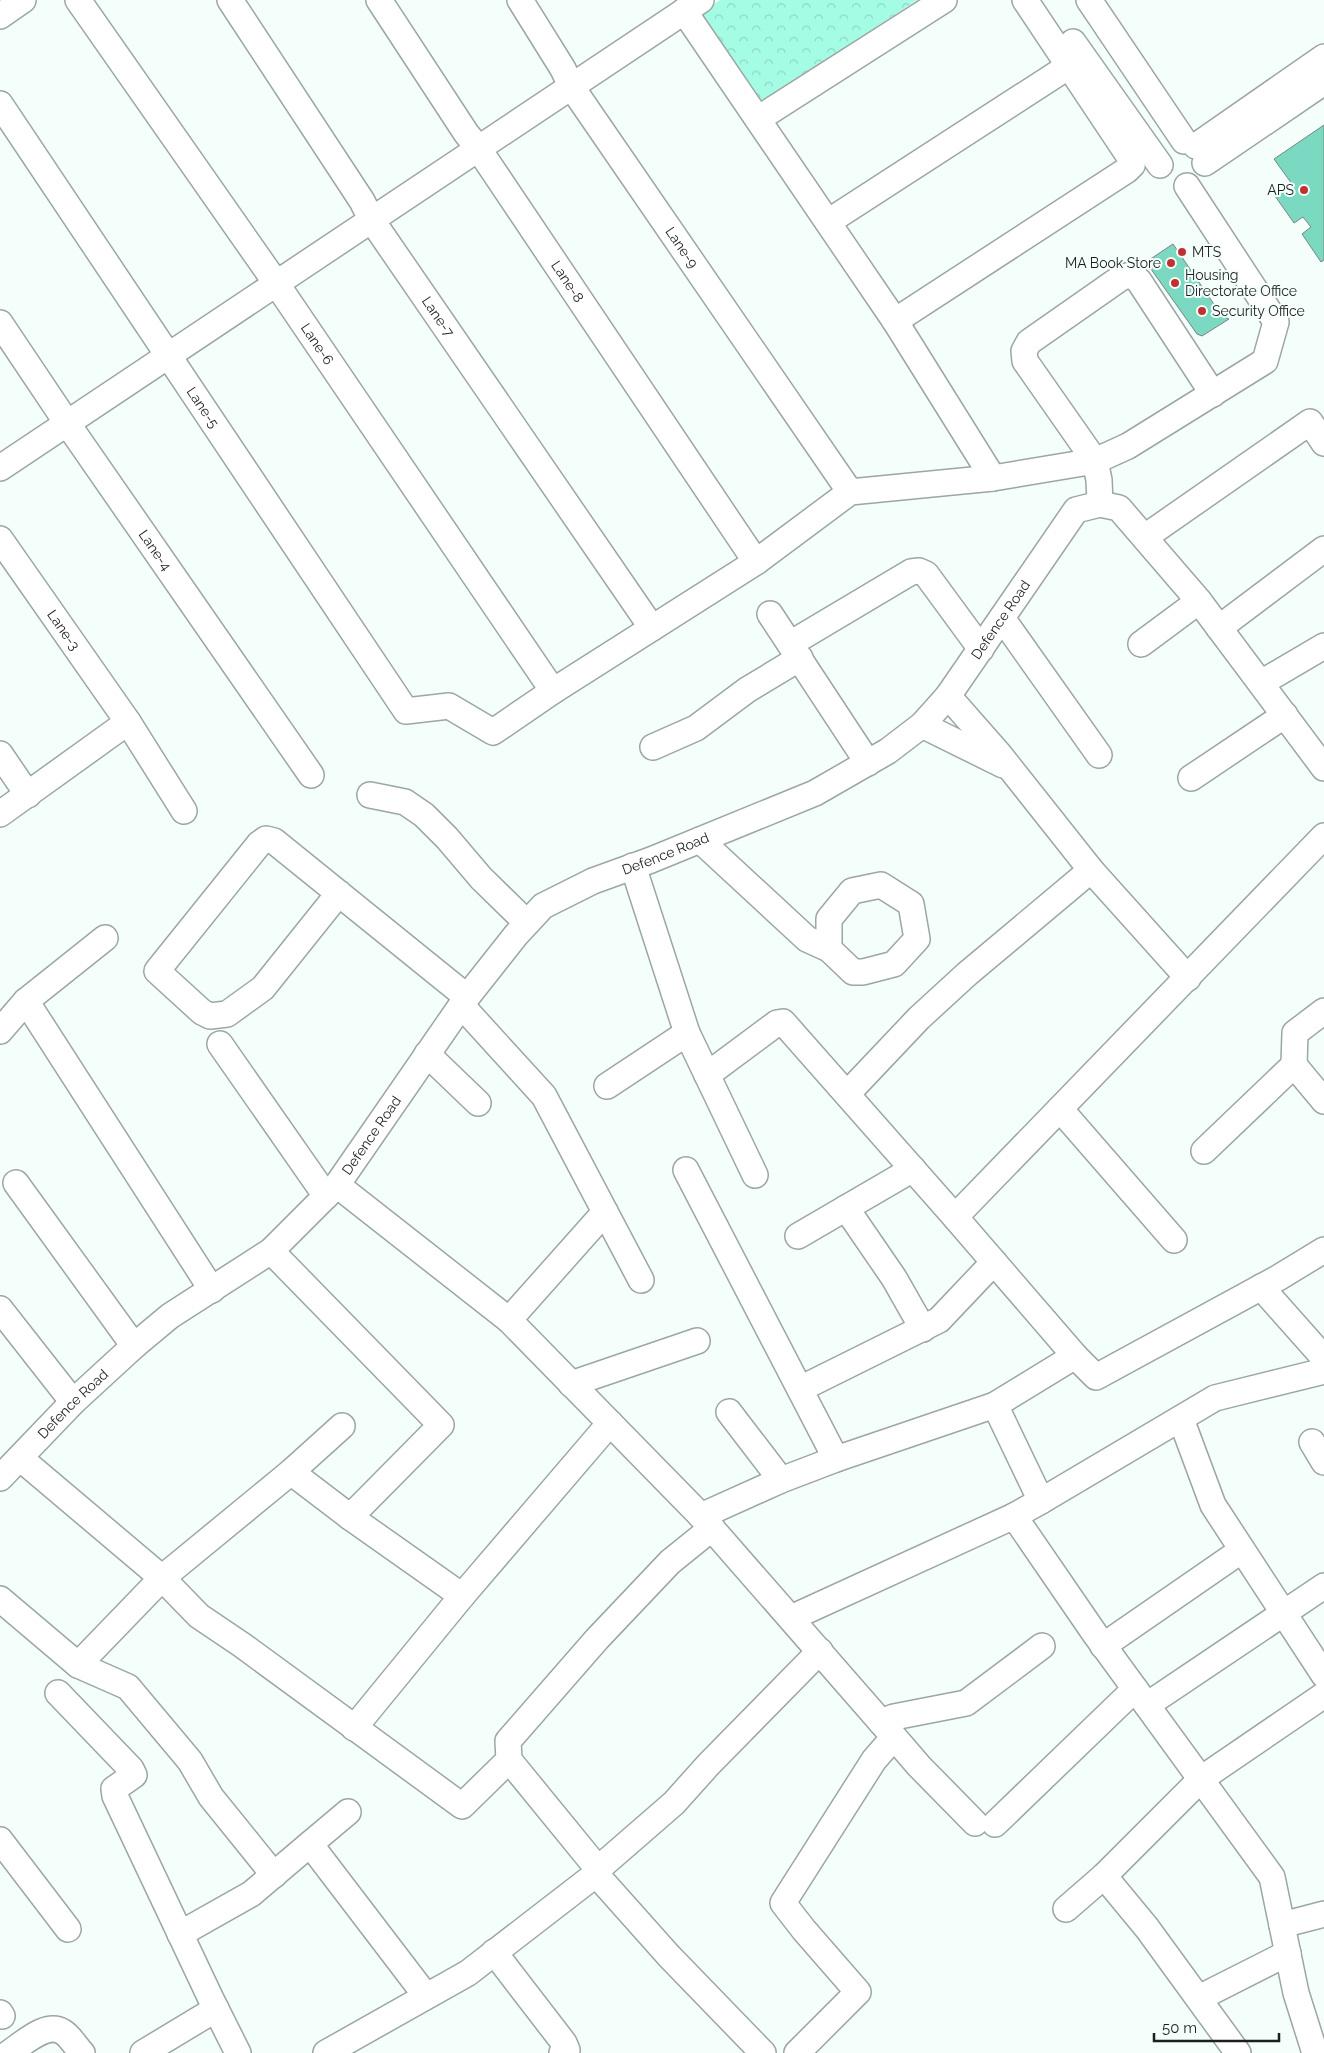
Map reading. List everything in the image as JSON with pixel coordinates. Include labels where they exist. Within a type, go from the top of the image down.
[{"type":"street","points":[[0,16],[23,0]]},
{"type":"street","name":"Lane-6","points":[[78,0],[276,283],[552,691]]},
{"type":"street","name":"Lane-7","points":[[230,0],[362,201],[372,220],[652,628]]},
{"type":"street","name":"Lane-8","points":[[379,0],[466,133],[478,148],[756,562]]},
{"type":"street","name":"Lane-9","points":[[520,0],[563,69],[571,86],[850,492]]},
{"type":"street","points":[[758,119],[944,0]]},
{"type":"street","points":[[894,321],[1119,176],[1132,165],[1129,156],[1025,0]]},
{"type":"street","points":[[1043,0],[1160,165],[1168,182],[1174,185],[1187,186],[1193,184],[1202,175],[1195,150],[1089,0]]},
{"type":"street","points":[[0,468],[692,5],[758,119],[894,321],[993,478]]},
{"type":"street","points":[[1195,150],[1324,57]]},
{"type":"street","points":[[828,222],[1069,66]]},
{"type":"street","points":[[1160,165],[1161,158],[1172,144],[1195,150],[1324,82]]},
{"type":"street","name":"Lane-5","points":[[0,104],[406,711],[449,706],[493,732],[552,691]]},
{"type":"street","points":[[552,691],[756,562],[850,492],[993,478],[1095,461],[1128,446],[1265,361],[1276,322],[1187,186]]},
{"type":"street","points":[[1214,394],[1139,282],[1132,275],[1122,276],[1029,342],[1024,351],[1025,361],[1095,461],[1099,480],[1100,504],[1120,508],[1200,601],[1324,768]]},
{"type":"street","name":"Lane-4","points":[[0,323],[311,775]]},
{"type":"street","points":[[1145,538],[1310,422],[1324,443]]},
{"type":"street","name":"Defence Road","points":[[0,1478],[73,1402],[134,1346],[170,1316],[270,1251],[332,1191],[464,1002],[527,923],[543,906],[593,880],[700,840],[815,793],[888,751],[922,725],[948,696],[1076,510],[1100,504]]},
{"type":"street","name":"Lane-3","points":[[0,539],[128,722],[184,811]]},
{"type":"street","points":[[1219,628],[1324,549]]},
{"type":"street","points":[[653,747],[696,728],[795,651],[911,572],[919,571],[926,574],[981,649]]},
{"type":"street","points":[[1141,644],[1200,601]]},
{"type":"street","points":[[770,614],[868,763]]},
{"type":"street","points":[[1002,618],[1099,755]]},
{"type":"street","points":[[1261,683],[1324,646]]},
{"type":"street","points":[[948,696],[1012,770],[1091,870],[1188,978]]},
{"type":"street","points":[[1191,778],[1285,715]]},
{"type":"street","points":[[0,814],[128,722]]},
{"type":"street","points":[[922,725],[1012,770]]},
{"type":"street","points":[[0,754],[28,795]]},
{"type":"street","points":[[370,795],[404,802],[424,815],[447,838],[481,878],[527,923]]},
{"type":"street","points":[[955,1217],[1324,836]]},
{"type":"street","points":[[339,893],[263,988],[227,1014],[210,1016],[202,1012],[157,971],[260,844],[266,839],[274,841],[339,893],[464,1002],[544,1096],[641,1280]]},
{"type":"street","points":[[700,840],[807,939],[830,949]]},
{"type":"street","points":[[633,866],[687,1033],[755,1175]]},
{"type":"street","points":[[847,1094],[919,1018],[1091,870]]},
{"type":"street","points":[[0,1031],[26,1002],[105,938]]},
{"type":"street","points":[[26,1002],[212,1290]]},
{"type":"street","points":[[1324,1011],[1295,1033],[1294,1065],[1324,1101]]},
{"type":"street","points":[[707,1075],[777,1023],[783,1022],[1075,1356],[1096,1377],[1261,1287],[1324,1250]]},
{"type":"street","points":[[607,1086],[687,1033]]},
{"type":"street","points":[[220,1044],[332,1191],[509,1320],[706,1522],[919,1766],[985,1824],[1141,1697],[1283,1614],[1324,1586]]},
{"type":"street","points":[[427,1054],[478,1103]]},
{"type":"street","points":[[1204,1151],[1294,1065]]},
{"type":"street","points":[[1060,1110],[1174,1240]]},
{"type":"street","points":[[798,1236],[913,1169]]},
{"type":"street","points":[[686,1170],[836,1459]]},
{"type":"street","points":[[16,1184],[134,1346]]},
{"type":"street","points":[[846,1208],[894,1278],[923,1329]]},
{"type":"street","points":[[509,1320],[605,1212]]},
{"type":"street","points":[[270,1251],[441,1425],[350,1517]]},
{"type":"street","points":[[800,1389],[939,1320],[994,1262]]},
{"type":"street","points":[[1261,1287],[1324,1358]]},
{"type":"street","points":[[0,1309],[73,1402]]},
{"type":"street","points":[[571,1384],[697,1341]]},
{"type":"street","points":[[763,2053],[669,1956],[596,1871],[509,1760],[508,1741],[512,1734],[597,1639],[706,1522],[781,1480],[836,1459],[994,1405],[1075,1356]]},
{"type":"street","points":[[791,1618],[1014,1516],[1215,1398],[1324,1371]]},
{"type":"street","points":[[994,1405],[1041,1501]]},
{"type":"street","points":[[729,1412],[781,1480]]},
{"type":"street","points":[[1181,1419],[1213,1505],[1324,1675]]},
{"type":"street","points":[[354,1728],[462,1596],[610,1422]]},
{"type":"street","points":[[78,1665],[162,1578],[291,1472],[342,1426]]},
{"type":"street","points":[[20,1458],[162,1578],[199,1616],[462,1806],[509,1760]]},
{"type":"street","points":[[291,1472],[350,1517],[462,1596]]},
{"type":"street","points":[[1014,1516],[1104,1646],[1272,1877],[1296,1992],[1315,2053]]},
{"type":"street","points":[[1104,1646],[1242,1550]]},
{"type":"street","points":[[0,1599],[78,1665],[128,1687],[190,1761],[210,1797],[274,1875]]},
{"type":"street","points":[[797,2053],[858,1992],[783,1903],[874,1760],[894,1717],[966,1704],[1042,1646]]},
{"type":"street","points":[[326,2053],[468,1973],[596,1871],[674,1803],[708,1764],[820,1651]]},
{"type":"street","points":[[58,1693],[131,1769],[134,1775],[114,1789],[115,1796],[238,2053]]},
{"type":"street","points":[[1066,1909],[1104,1876],[1201,1778],[1324,1695]]},
{"type":"street","points":[[180,1934],[251,1894],[348,1812]]},
{"type":"street","points":[[0,1840],[68,1929]]},
{"type":"street","points":[[310,1844],[426,1996]]},
{"type":"street","points":[[1104,1876],[1147,1928],[1238,2053]]},
{"type":"street","points":[[1282,1925],[1324,1914]]},
{"type":"street","points":[[494,1952],[564,2043],[567,2050],[562,2053]]},
{"type":"street","points":[[1198,1998],[1288,1953]]},
{"type":"street","points":[[143,2053],[216,2010]]},
{"type":"street","points":[[9,2053],[40,2032],[53,2028],[63,2032],[82,2053]]},
{"type":"green space","points":[[720,0],[917,0],[762,102],[699,14]]},
{"type":"building","name":"APS","points":[[1324,125],[1324,260],[1321,262],[1302,234],[1311,227],[1303,217],[1294,223],[1275,196],[1292,184],[1274,159]]},
{"type":"building","points":[[1173,244],[1222,316],[1229,319],[1202,336],[1197,334],[1146,262]]},
{"type":"place","name":"APS","points":[[1304,190]]},
{"type":"place","name":"MTS","points":[[1182,252]]},
{"type":"place","name":"MA Book Store","points":[[1171,263]]},
{"type":"place","name":"Housing Directorate Office","points":[[1175,283]]},
{"type":"place","name":"Security Office","points":[[1202,311]]}]
